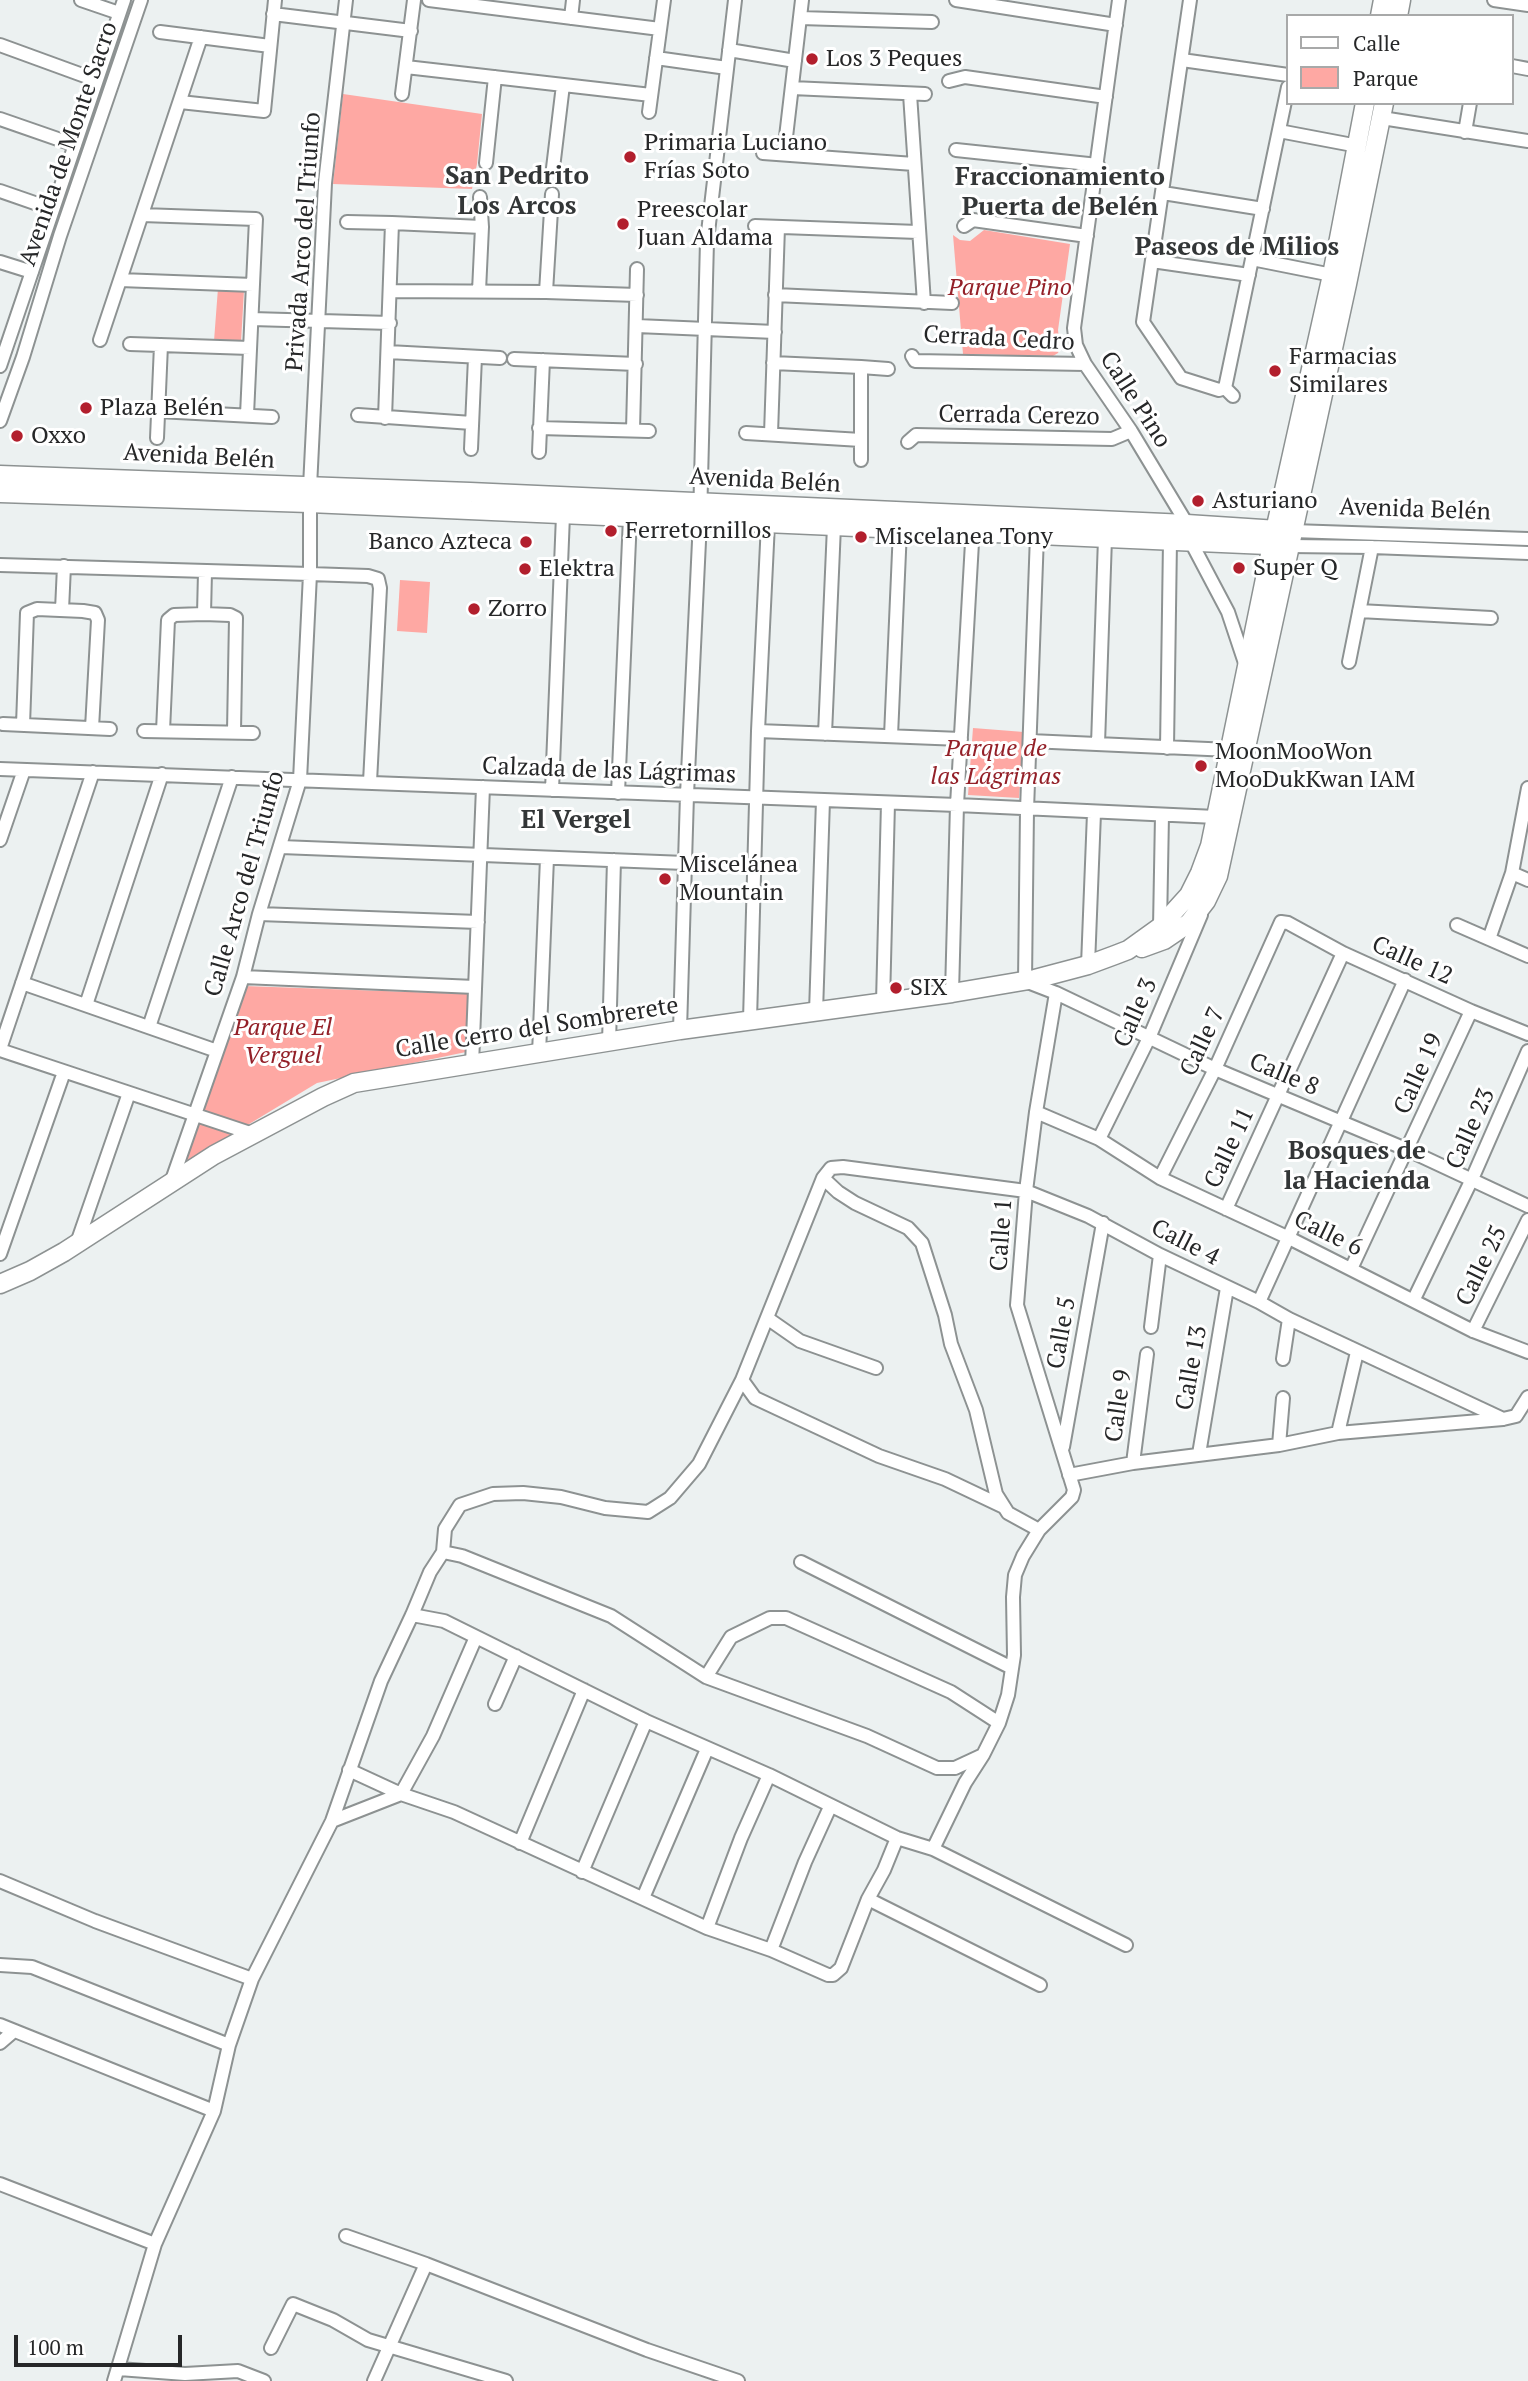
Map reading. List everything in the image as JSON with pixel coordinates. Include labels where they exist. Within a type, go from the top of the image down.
[{"type":"main road","name":"Calle Cerro del Sombrerete","points":[[0,1284],[30,1271],[77,1243],[214,1155],[354,1083],[680,1030],[1025,981],[1088,965],[1128,950],[1147,947],[1164,940],[1189,923],[1206,901],[1218,876],[1232,823],[1365,105]]},
{"type":"main road","name":"Calle Cerro del Sombrerete","points":[[1128,950],[1160,927],[1189,895],[1210,846],[1248,671],[1283,538],[1383,111]]},
{"type":"main road","name":"Avenida Belén","points":[[0,475],[563,514],[630,517],[700,512],[768,523],[900,529],[973,524],[1037,535],[1170,541],[1189,533]]},
{"type":"main road","name":"Avenida Belén","points":[[0,493],[310,495],[1283,538]]},
{"type":"street","points":[[81,0],[119,13]]},
{"type":"street","name":"Avenida de Monte Sacro","points":[[0,366],[4,340],[32,272],[124,0]]},
{"type":"street","name":"Avenida de Monte Sacro","points":[[0,421],[141,0]]},
{"type":"street","points":[[180,102],[264,111],[275,0]]},
{"type":"street","name":"Privada Arco del Triunfo","points":[[310,495],[325,183],[346,0]]},
{"type":"street","points":[[402,94],[414,0]]},
{"type":"street","points":[[429,0],[504,5],[571,18],[660,29]]},
{"type":"street","points":[[571,18],[573,0]]},
{"type":"street","points":[[649,112],[664,0]]},
{"type":"street","points":[[680,1030],[700,512],[707,241],[735,0]]},
{"type":"street","points":[[784,154],[803,0]]},
{"type":"street","points":[[956,0],[1116,25]]},
{"type":"street","name":"Calle Pino","points":[[1119,0],[1074,328],[1076,345],[1085,364],[1131,431],[1189,533],[1228,612],[1248,671]]},
{"type":"street","points":[[1190,0],[1143,316],[1146,328],[1181,378],[1219,390],[1229,392],[1252,259],[1286,97]]},
{"type":"street","points":[[1494,0],[1528,5]]},
{"type":"street","points":[[273,14],[411,31]]},
{"type":"street","points":[[800,18],[932,22]]},
{"type":"street","points":[[160,32],[270,46]]},
{"type":"street","points":[[100,340],[201,37]]},
{"type":"street","points":[[0,45],[96,80]]},
{"type":"street","points":[[729,50],[795,61]]},
{"type":"street","points":[[656,58],[727,68]]},
{"type":"street","points":[[1182,60],[1286,75]]},
{"type":"street","points":[[406,68],[651,95]]},
{"type":"street","points":[[486,163],[495,77]]},
{"type":"street","points":[[949,82],[965,77],[1106,97]]},
{"type":"street","points":[[554,168],[563,85]]},
{"type":"street","points":[[793,88],[925,94]]},
{"type":"street","points":[[910,94],[924,303]]},
{"type":"street","points":[[1465,132],[1469,105]]},
{"type":"street","points":[[1383,111],[1465,132],[1528,141]]},
{"type":"street","points":[[0,118],[75,145]]},
{"type":"street","points":[[1279,131],[1358,146]]},
{"type":"street","points":[[956,150],[1098,165]]},
{"type":"street","points":[[763,153],[914,164]]},
{"type":"street","points":[[0,191],[52,209]]},
{"type":"street","points":[[1163,193],[1263,209]]},
{"type":"street","points":[[546,292],[552,194]]},
{"type":"street","points":[[479,291],[482,227],[480,197]]},
{"type":"street","points":[[142,215],[256,219],[247,415]]},
{"type":"street","points":[[964,226],[972,219],[1087,236]]},
{"type":"street","points":[[347,222],[482,227]]},
{"type":"street","points":[[385,418],[392,223]]},
{"type":"street","points":[[755,226],[918,232]]},
{"type":"street","points":[[771,435],[778,227]]},
{"type":"street","points":[[1252,259],[1332,275]]},
{"type":"street","points":[[1152,261],[1249,275]]},
{"type":"street","points":[[0,262],[32,272]]},
{"type":"street","points":[[633,430],[637,269]]},
{"type":"street","points":[[120,280],[253,285]]},
{"type":"street","points":[[390,291],[637,295]]},
{"type":"street","points":[[775,295],[952,303]]},
{"type":"street","points":[[251,319],[390,323]]},
{"type":"street","points":[[637,326],[775,332]]},
{"type":"street","points":[[130,344],[250,348]]},
{"type":"street","points":[[157,438],[161,345]]},
{"type":"street","points":[[388,352],[500,358]]},
{"type":"street","name":"Cerrada Cedro","points":[[912,356],[915,361],[1085,364]]},
{"type":"street","points":[[471,449],[475,357]]},
{"type":"street","points":[[514,359],[636,364]]},
{"type":"street","points":[[539,452],[543,360]]},
{"type":"street","points":[[773,363],[888,369]]},
{"type":"street","points":[[861,367],[861,460]]},
{"type":"street","points":[[158,411],[272,417]]},
{"type":"street","points":[[358,415],[472,423]]},
{"type":"street","points":[[539,428],[649,431]]},
{"type":"street","name":"Cerrada Cerezo","points":[[908,442],[916,436],[1112,439],[1131,431]]},
{"type":"street","points":[[746,433],[861,440]]},
{"type":"street","name":"Calle Arco del Triunfo","points":[[171,1183],[243,977],[259,914],[300,780],[310,574],[310,495]]},
{"type":"street","points":[[552,790],[563,514]]},
{"type":"street","points":[[618,793],[630,517]]},
{"type":"street","points":[[750,1020],[758,731],[768,523]]},
{"type":"street","points":[[952,993],[957,805],[973,524]]},
{"type":"street","points":[[825,734],[834,526]]},
{"type":"street","points":[[891,736],[900,529]]},
{"type":"street","points":[[1025,981],[1027,810],[1037,535]]},
{"type":"street","points":[[1098,744],[1105,538]]},
{"type":"street","name":"Avenida Belén","points":[[1283,538],[1528,539]]},
{"type":"street","name":"Avenida Belén","points":[[1283,538],[1372,547],[1528,553]]},
{"type":"street","points":[[1167,748],[1170,541]]},
{"type":"street","points":[[1349,662],[1372,547]]},
{"type":"street","points":[[0,565],[368,576],[378,579],[380,588],[370,782]]},
{"type":"street","points":[[62,610],[64,566]]},
{"type":"street","points":[[204,614],[205,572]]},
{"type":"street","points":[[23,725],[27,613],[32,610],[89,611],[97,615],[92,728]]},
{"type":"street","points":[[1359,611],[1491,618]]},
{"type":"street","points":[[163,731],[168,620],[174,615],[204,614],[230,615],[236,618],[234,732]]},
{"type":"street","points":[[3,724],[110,729]]},
{"type":"street","points":[[144,731],[253,733]]},
{"type":"street","points":[[758,731],[961,739]]},
{"type":"street","points":[[1030,741],[1230,750]]},
{"type":"street","name":"Calzada de las Lágrimas","points":[[0,769],[1216,817]]},
{"type":"street","points":[[0,840],[24,769]]},
{"type":"street","points":[[93,772],[0,1049],[253,1134]]},
{"type":"street","points":[[86,1005],[162,774]]},
{"type":"street","points":[[149,1027],[232,777]]},
{"type":"street","points":[[472,1065],[483,787]]},
{"type":"street","points":[[1489,939],[1512,873],[1527,795]]},
{"type":"street","points":[[816,1012],[823,800]]},
{"type":"street","points":[[883,1002],[888,803]]},
{"type":"street","points":[[1088,965],[1094,813]]},
{"type":"street","points":[[1160,927],[1161,815]]},
{"type":"street","points":[[281,847],[685,863]]},
{"type":"street","points":[[539,1054],[547,858]]},
{"type":"street","points":[[609,1043],[614,860]]},
{"type":"street","points":[[1512,873],[1528,880]]},
{"type":"street","name":"Calle 3","points":[[1099,1139],[1149,1038],[1206,901]]},
{"type":"street","points":[[259,914],[478,922]]},
{"type":"street","name":"Calle 12","points":[[1280,922],[1288,923],[1343,953],[1471,1011],[1528,1034]]},
{"type":"street","name":"Calle 7","points":[[1160,1178],[1214,1069],[1280,922]]},
{"type":"street","points":[[1457,925],[1528,956]]},
{"type":"street","name":"Calle 11","points":[[1226,1209],[1343,953]]},
{"type":"street","points":[[243,977],[475,987]]},
{"type":"street","name":"Calle 8","points":[[1025,981],[1056,993],[1214,1069],[1408,1150],[1528,1206]]},
{"type":"street","points":[[1259,1302],[1405,981]]},
{"type":"street","points":[[22,983],[217,1051]]},
{"type":"street","name":"Calle 1","points":[[1056,993],[1026,1191],[1017,1305],[1069,1475]]},
{"type":"street","name":"Calle 19","points":[[1351,1269],[1471,1011]]},
{"type":"street","name":"Calle 23","points":[[1414,1300],[1472,1179],[1528,1051]]},
{"type":"street","points":[[0,1254],[64,1072]]},
{"type":"street","points":[[77,1243],[129,1093]]},
{"type":"street","name":"Calle 6","points":[[1036,1112],[1099,1139],[1160,1178],[1289,1238],[1473,1331],[1528,1352]]},
{"type":"street","name":"Calle 4","points":[[827,1173],[843,1167],[1026,1191],[1103,1223],[1160,1255],[1289,1319],[1503,1419]]},
{"type":"street","points":[[116,2375],[155,2244],[214,2111],[229,2045],[252,1979],[332,1821],[381,1681],[430,1572],[443,1552],[445,1529],[460,1505],[493,1494],[561,1497],[605,1508],[648,1512],[670,1498],[699,1464],[742,1380],[827,1173]]},
{"type":"street","points":[[827,1173],[838,1192],[908,1228],[922,1243],[945,1315],[951,1344],[976,1410],[996,1494],[1008,1513],[1039,1530]]},
{"type":"street","name":"Calle 25","points":[[1473,1331],[1528,1220]]},
{"type":"street","name":"Calle 5","points":[[1062,1450],[1103,1223]]},
{"type":"street","points":[[1151,1327],[1160,1255]]},
{"type":"street","name":"Calle 13","points":[[1199,1454],[1227,1288]]},
{"type":"street","points":[[767,1318],[800,1341],[876,1368]]},
{"type":"street","points":[[1283,1359],[1289,1319]]},
{"type":"street","points":[[1338,1433],[1357,1352]]},
{"type":"street","name":"Calle 9","points":[[1133,1462],[1147,1354]]},
{"type":"street","points":[[742,1380],[755,1398],[879,1456],[945,1479],[1004,1507]]},
{"type":"street","points":[[933,1849],[965,1783],[984,1755],[999,1723],[1008,1695],[1014,1655],[1015,1575],[1039,1530],[1072,1497],[1074,1490],[1069,1475],[1133,1462],[1279,1445],[1338,1433],[1503,1419],[1516,1416],[1528,1397]]},
{"type":"street","points":[[1279,1445],[1283,1398]]},
{"type":"street","points":[[443,1552],[463,1556],[611,1616],[706,1677],[867,1736],[937,1768],[955,1769],[984,1755]]},
{"type":"street","points":[[801,1562],[1012,1668]]},
{"type":"street","points":[[412,1615],[444,1620],[646,1721],[769,1775],[897,1838],[933,1849],[1126,1945]]},
{"type":"street","points":[[706,1677],[732,1637],[770,1618],[786,1618],[951,1692],[999,1723]]},
{"type":"street","points":[[332,1821],[401,1794],[433,1736],[476,1637]]},
{"type":"street","points":[[495,1704],[516,1656]]},
{"type":"street","points":[[520,1843],[584,1690]]},
{"type":"street","points":[[582,1872],[646,1721]]},
{"type":"street","points":[[643,1898],[708,1749]]},
{"type":"street","points":[[349,1770],[401,1794],[454,1812],[707,1928],[771,1950],[828,1975],[833,1975],[841,1968],[868,1899],[884,1871],[897,1838]]},
{"type":"street","points":[[707,1928],[741,1838],[769,1775]]},
{"type":"street","points":[[771,1950],[805,1862],[830,1807]]},
{"type":"street","points":[[0,1881],[95,1921],[252,1979]]},
{"type":"street","points":[[868,1899],[1040,1985]]},
{"type":"street","points":[[0,1965],[32,1967],[229,2045]]},
{"type":"street","points":[[0,2025],[214,2111]]},
{"type":"street","points":[[0,2043],[14,2031]]},
{"type":"street","points":[[0,2184],[155,2244]]},
{"type":"street","points":[[346,2236],[426,2264],[646,2350],[738,2381]]},
{"type":"street","points":[[374,2381],[426,2264]]},
{"type":"street","points":[[271,2348],[293,2304],[312,2309],[368,2340],[506,2381]]},
{"type":"street","points":[[116,2375],[238,2371],[264,2381]]},
{"type":"street","points":[[116,2375],[137,2381]]},
{"type":"green space","points":[[343,94],[482,114],[472,189],[333,184]]},
{"type":"green space","name":"Parque Pino","points":[[984,230],[1070,244],[1058,330],[1060,348],[1053,356],[963,354],[953,235],[960,240],[970,241]]},
{"type":"green space","points":[[218,288],[244,290],[241,342],[214,341]]},
{"type":"green space","points":[[400,580],[430,582],[427,633],[397,631]]},
{"type":"green space","name":"Parque de las Lágrimas","points":[[973,728],[1024,732],[1019,798],[968,795]]},
{"type":"green space","name":"Parque El Verguel","points":[[244,986],[468,994],[466,1052],[317,1083],[183,1164]]},
{"type":"place","name":"Los 3 Peques","points":[[812,59]]},
{"type":"place","name":"Primaria Luciano Frías Soto","points":[[630,157]]},
{"type":"place","name":"Preescolar Juan Aldama","points":[[623,224]]},
{"type":"place","name":"Farmacias Similares","points":[[1275,371]]},
{"type":"place","name":"Plaza Belén","points":[[86,408]]},
{"type":"place","name":"Oxxo","points":[[17,436]]},
{"type":"place","name":"Asturiano","points":[[1198,501]]},
{"type":"place","name":"Ferretornillos","points":[[611,531]]},
{"type":"place","name":"Miscelanea Tony","points":[[861,537]]},
{"type":"place","name":"Banco Azteca","points":[[526,542]]},
{"type":"place","name":"Super Q","points":[[1239,568]]},
{"type":"place","name":"Elektra","points":[[525,569]]},
{"type":"place","name":"Zorro","points":[[474,609]]},
{"type":"place","name":"MoonMooWon MooDukKwan IAM","points":[[1201,766]]},
{"type":"place","name":"Miscelánea Mountain","points":[[665,879]]},
{"type":"place","name":"SIX","points":[[896,988]]},
{"type":"district","name":"San Pedrito Los Arcos","points":[[517,192]]},
{"type":"district","name":"Fraccionamiento Puerta de Belén","points":[[1060,193]]},
{"type":"district","name":"Paseos de Milios","points":[[1237,248]]},
{"type":"district","name":"El Vergel","points":[[576,821]]},
{"type":"district","name":"Bosques de la Hacienda","points":[[1357,1167]]}]
